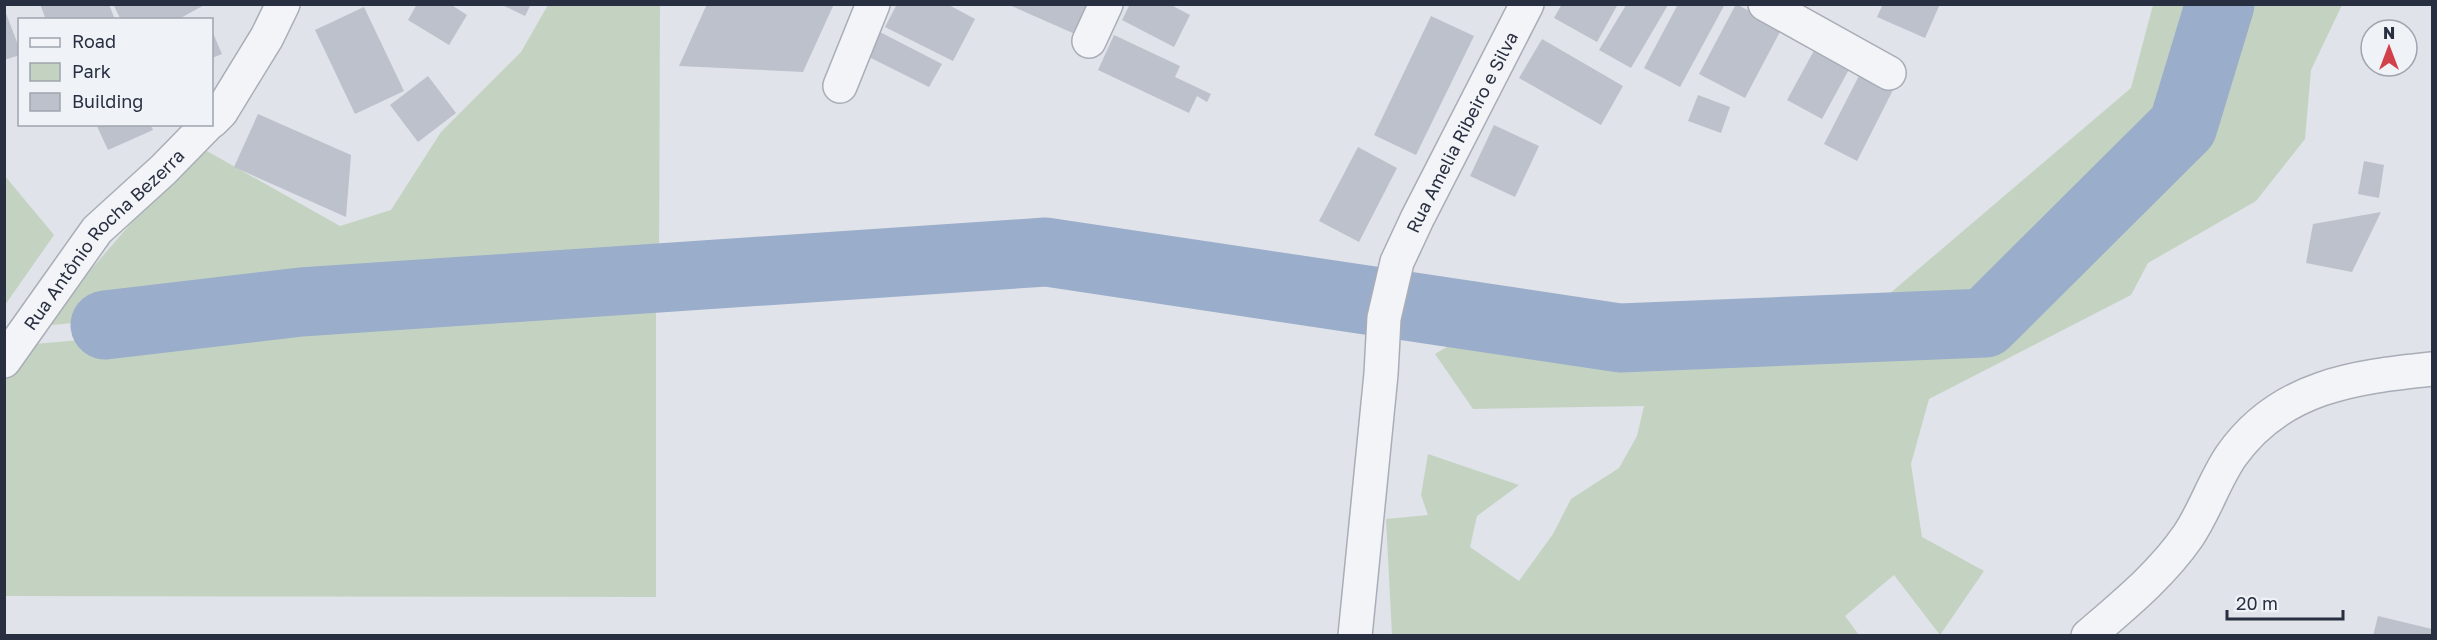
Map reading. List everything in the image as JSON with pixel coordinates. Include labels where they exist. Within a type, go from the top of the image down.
[{"type":"street","name":"Rua Antônio Rocha Bezerra","points":[[214,119],[267,37],[283,4]]},
{"type":"street","points":[[840,86],[873,4]]},
{"type":"street","points":[[1089,41],[1106,4]]},
{"type":"street","name":"Rua Amelia Ribeiro e Silva","points":[[1355,636],[1381,374],[1384,318],[1397,262],[1527,4]]},
{"type":"street","points":[[1765,4],[1889,73]]},
{"type":"street","name":"Rua Antônio Rocha Bezerra","points":[[4,361],[97,230],[207,126]]},
{"type":"street","points":[[2088,636],[2145,585],[2172,557],[2198,521],[2231,457],[2267,418],[2300,398],[2353,379],[2433,369]]},
{"type":"green space","points":[[548,5],[660,5],[659,266],[42,326],[198,146],[340,226],[391,210],[441,132],[521,52]]},
{"type":"green space","points":[[2153,5],[2342,5],[2311,70],[2305,139],[2256,201],[2148,263],[2131,295],[1929,399],[1911,464],[1922,537],[1984,571],[1940,635],[1894,575],[1845,616],[1859,635],[1392,635],[1386,519],[1428,515],[1421,495],[1428,454],[1519,485],[1477,516],[1470,547],[1519,581],[1553,534],[1571,499],[1619,468],[1637,436],[1644,406],[1473,409],[1435,354],[1522,302],[1848,329],[2131,88]]},
{"type":"green space","points":[[5,176],[54,235],[5,305]]},
{"type":"green space","points":[[656,290],[656,597],[5,596],[5,373],[23,345]]},
{"type":"building","points":[[40,4],[109,4],[114,18],[45,18]]},
{"type":"building","points":[[113,4],[206,4],[181,18],[120,18]]},
{"type":"building","points":[[417,4],[450,4],[467,15],[449,45],[408,20]]},
{"type":"building","points":[[500,4],[531,4],[525,16]]},
{"type":"building","points":[[707,4],[834,4],[803,72],[679,66]]},
{"type":"building","points":[[897,4],[947,4],[975,19],[953,61],[885,27]]},
{"type":"building","points":[[1007,4],[1087,4],[1075,34]]},
{"type":"building","points":[[1130,4],[1169,4],[1190,15],[1174,47],[1122,20]]},
{"type":"building","points":[[1562,4],[1618,4],[1597,42],[1554,18]]},
{"type":"building","points":[[1678,4],[1725,4],[1680,87],[1644,68]]},
{"type":"building","points":[[1736,4],[1782,28],[1745,98],[1699,74]]},
{"type":"building","points":[[1883,4],[1940,4],[1925,38],[1877,17]]},
{"type":"building","points":[[1626,5],[1668,5],[1631,68],[1599,50]]},
{"type":"building","points":[[364,7],[404,91],[355,114],[315,30]]},
{"type":"building","points":[[4,8],[18,45],[18,56],[4,60]]},
{"type":"building","points":[[1431,16],[1474,36],[1416,155],[1374,135]]},
{"type":"building","points":[[876,30],[942,64],[929,87],[863,54]]},
{"type":"building","points":[[213,33],[222,54],[213,58]]},
{"type":"building","points":[[1114,35],[1180,66],[1175,77],[1211,94],[1207,102],[1197,96],[1189,113],[1098,70]]},
{"type":"building","points":[[1542,39],[1623,86],[1601,125],[1519,78]]},
{"type":"building","points":[[1817,45],[1852,64],[1822,119],[1787,100]]},
{"type":"building","points":[[1863,68],[1896,84],[1857,161],[1824,144]]},
{"type":"building","points":[[428,76],[456,113],[418,142],[390,105]]},
{"type":"building","points":[[1698,95],[1730,107],[1721,133],[1688,121]]},
{"type":"building","points":[[258,114],[351,155],[346,217],[234,167]]},
{"type":"building","points":[[1494,125],[1539,146],[1515,197],[1470,176]]},
{"type":"building","points":[[97,126],[151,126],[153,130],[108,150]]},
{"type":"building","points":[[1358,147],[1397,168],[1359,242],[1319,221]]},
{"type":"building","points":[[2364,161],[2384,165],[2379,198],[2358,194]]},
{"type":"building","points":[[2381,212],[2352,272],[2306,263],[2313,224]]},
{"type":"building","points":[[2378,616],[2432,629],[2432,636],[2373,636]]},
{"type":"waterway","points":[[105,325],[301,302],[1046,252],[1620,338],[1985,323],[2183,126],[2220,4]]}]
